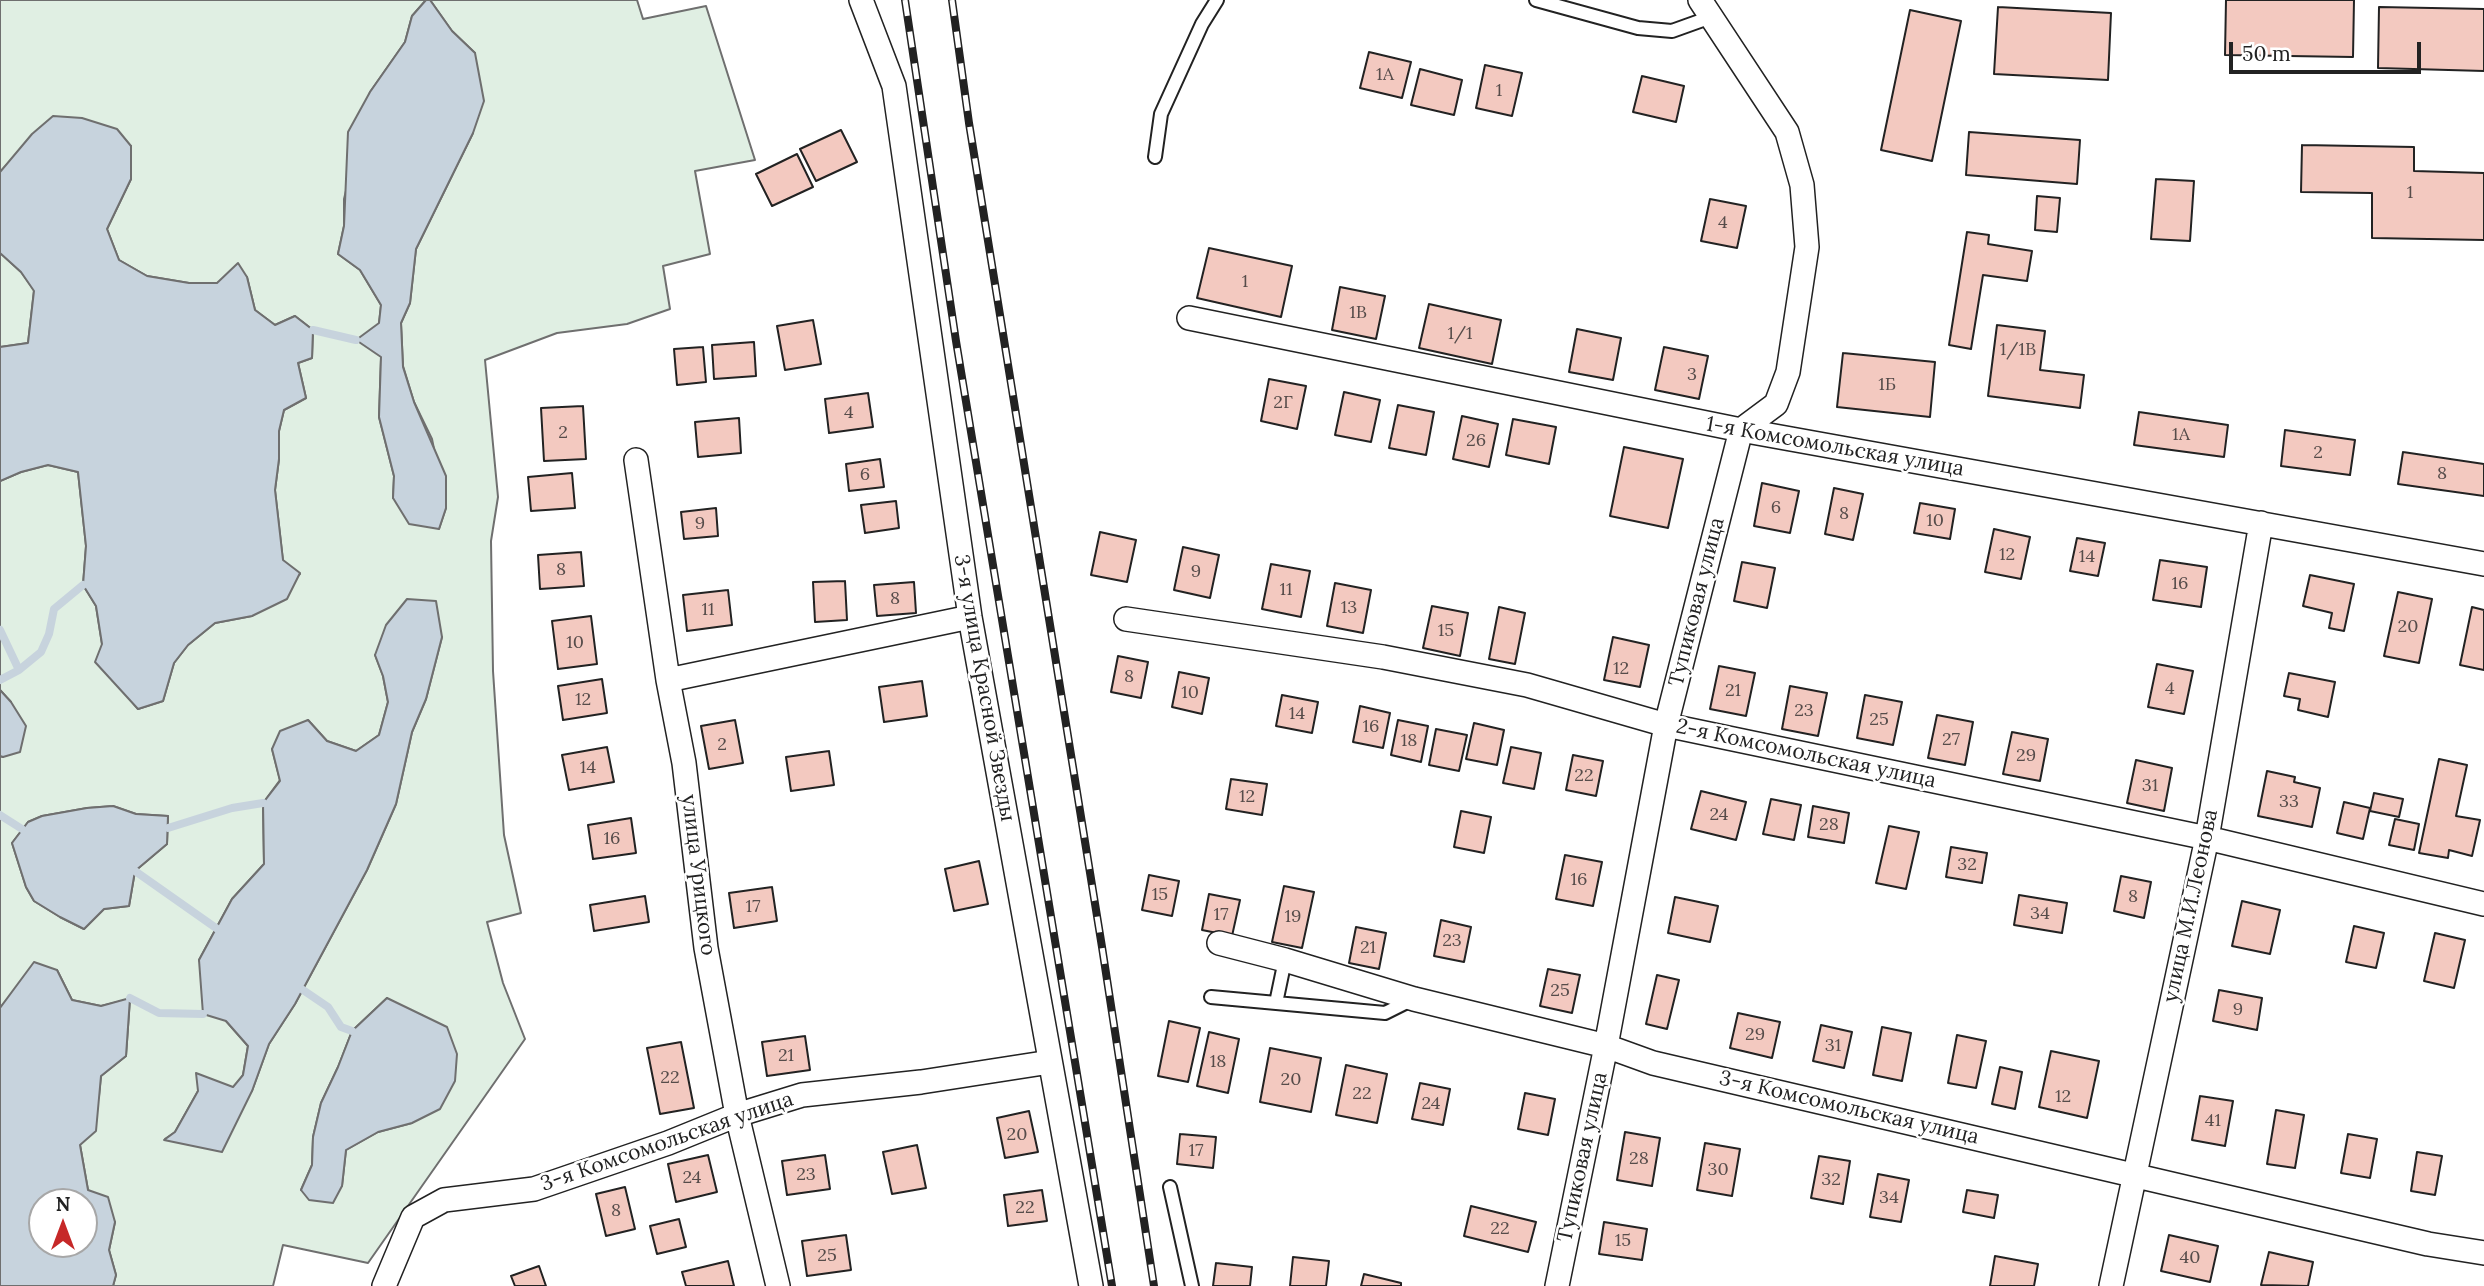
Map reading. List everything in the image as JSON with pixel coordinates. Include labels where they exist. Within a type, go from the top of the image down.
[{"type":"street","name":"3-я улица Красной Звезды","points":[[861,0],[894,86],[970,617],[1091,1286]]},
{"type":"street","points":[[1706,9],[1787,132],[1802,185],[1807,247],[1788,372],[1776,404],[1741,430]]},
{"type":"street","name":"1-я Комсомольская улица","points":[[1189,317],[1741,430],[2484,564]]},
{"type":"street","name":"Тупиковая улица","points":[[1557,1286],[1606,1046],[1665,725],[1741,430]]},
{"type":"street","name":"улица Урицкого","points":[[636,460],[668,680],[684,763],[706,948],[737,1115],[778,1286]]},
{"type":"street","name":"улица М.И.Леонова","points":[[2111,1286],[2207,838],[2260,523]]},
{"type":"street","points":[[668,680],[970,617]]},
{"type":"street","name":"2-я Комсомольская улица","points":[[1126,619],[1383,657],[1514,682],[1665,725],[2207,838],[2484,904]]},
{"type":"street","name":"3-я Комсомольская улица","points":[[1219,943],[1414,999],[1606,1046],[1653,1063],[2428,1244],[2484,1253]]},
{"type":"street","name":"3-я Комсомольская улица","points":[[384,1286],[413,1217],[444,1200],[534,1189],[667,1143],[737,1115],[802,1095],[921,1082],[1050,1062]]},
{"type":"lane","points":[[1155,157],[1161,114],[1202,24],[1217,0]]},
{"type":"lane","points":[[1536,0],[1638,28],[1672,32],[1706,9]]},
{"type":"lane","points":[[1276,1003],[1285,960]]},
{"type":"lane","points":[[1211,997],[1385,1013],[1414,999]]},
{"type":"lane","points":[[1170,1187],[1192,1286]]},
{"type":"green space","points":[[0,0],[426,0],[412,16],[405,42],[370,92],[344,199],[344,226],[338,254],[360,270],[381,305],[379,417],[394,476],[393,498],[439,529],[446,508],[432,439],[414,402],[403,366],[401,323],[410,303],[416,249],[473,133],[475,53],[452,31],[430,0],[637,0],[643,19],[706,6],[755,160],[695,171],[710,254],[663,266],[670,309],[627,324],[557,333],[485,360],[498,497],[491,541],[493,671],[504,835],[521,913],[487,922],[503,983],[525,1039],[368,1263],[283,1245],[273,1286],[113,1286],[116,1275],[109,1250],[115,1222],[98,1202],[98,1188],[88,1188],[80,1145],[99,1096],[101,1076],[126,1056],[130,999],[101,1006],[72,1000],[57,970],[14,991],[0,1008],[0,756],[3,757],[11,702],[0,690],[0,481],[48,465],[78,472],[86,546],[83,585],[96,606],[102,644],[119,686],[138,709],[163,701],[174,663],[188,645],[215,623],[252,616],[300,574],[283,561],[275,490],[279,431],[284,410],[306,398],[298,363],[312,358],[313,330],[295,316],[275,325],[255,310],[247,277],[217,283],[189,283],[147,276],[119,260],[107,229],[131,179],[131,146],[12,159],[0,172]],"holes":[[[442,637],[426,699],[412,732],[396,804],[367,870],[295,1004],[269,1044],[252,1091],[165,1139],[175,1132],[198,1091],[234,1088],[243,1075],[248,1046],[226,1021],[199,960],[232,899],[264,864],[263,803],[280,780],[272,749],[308,720],[327,741],[356,751],[379,735],[388,702],[383,676],[375,655]],[[113,806],[136,814],[168,816],[167,844],[135,871],[129,906],[104,909],[84,929],[34,901],[26,887],[12,843],[28,822],[42,816]],[[387,998],[412,1123],[378,1132],[346,1150],[342,1186],[301,1190],[312,1165],[313,1137],[321,1103],[352,1031]]]},
{"type":"green space","points":[[0,253],[21,272],[34,290],[28,343],[0,347]]},
{"type":"shaded area","points":[[426,0],[430,0],[452,31],[475,53],[484,101],[473,133],[416,249],[410,303],[401,323],[403,367],[414,402],[446,476],[446,508],[439,529],[409,524],[393,498],[394,476],[379,417],[381,357],[356,340],[379,323],[381,305],[360,270],[338,254],[344,226],[348,132],[370,92],[405,42],[412,16]]},
{"type":"shaded area","points":[[53,116],[82,118],[117,129],[131,146],[131,179],[107,229],[119,260],[147,276],[189,283],[217,283],[238,263],[247,277],[255,310],[275,325],[295,316],[313,330],[312,358],[298,363],[306,398],[284,410],[279,431],[275,490],[283,560],[300,573],[287,599],[252,616],[215,623],[188,645],[174,663],[163,701],[138,709],[95,662],[102,644],[96,606],[83,585],[86,546],[78,472],[48,465],[0,481],[0,347],[28,343],[34,291],[21,272],[0,253],[0,172],[32,134]]},
{"type":"shaded area","points":[[407,599],[436,601],[442,637],[426,699],[412,732],[396,804],[367,870],[295,1004],[269,1044],[252,1091],[222,1152],[164,1140],[175,1132],[198,1091],[196,1073],[233,1087],[243,1075],[248,1046],[226,1021],[203,1014],[199,960],[232,899],[264,864],[263,803],[280,781],[272,749],[280,731],[308,720],[327,741],[356,751],[379,735],[388,702],[383,676],[375,655],[386,625]]},
{"type":"shaded area","points":[[0,690],[26,726],[20,752],[3,757],[0,756]]},
{"type":"shaded area","points":[[113,806],[136,814],[168,816],[167,844],[135,871],[129,906],[104,909],[84,929],[34,901],[26,887],[12,843],[28,822],[42,816]]},
{"type":"shaded area","points":[[34,962],[57,970],[72,1000],[101,1006],[130,998],[126,1056],[101,1076],[96,1131],[80,1145],[88,1188],[28,1188],[28,1258],[98,1258],[98,1194],[108,1197],[115,1222],[109,1250],[116,1275],[113,1286],[0,1286],[0,1008]]},
{"type":"shaded area","points":[[387,998],[447,1027],[457,1054],[455,1081],[440,1109],[412,1123],[378,1132],[346,1150],[342,1186],[333,1203],[309,1200],[301,1190],[312,1165],[313,1137],[321,1103],[352,1031]]},
{"type":"building","points":[[2226,0],[2354,0],[2353,57],[2225,55]]},
{"type":"building","points":[[1998,7],[2111,13],[2108,80],[1994,74]]},
{"type":"building","points":[[2379,7],[2484,9],[2484,71],[2378,68]]},
{"type":"building","points":[[1910,10],[1961,21],[1932,161],[1881,150]]},
{"type":"building","points":[[1369,52],[1411,62],[1402,98],[1360,88]]},
{"type":"building","points":[[1485,65],[1522,73],[1512,116],[1476,108]]},
{"type":"building","points":[[1420,69],[1462,80],[1454,115],[1411,105]]},
{"type":"building","points":[[1642,76],[1684,86],[1676,122],[1633,112]]},
{"type":"building","points":[[841,130],[857,162],[816,181],[800,149]]},
{"type":"building","points":[[1969,132],[2080,140],[2077,184],[1966,175]]},
{"type":"building","points":[[2302,145],[2414,147],[2414,171],[2484,173],[2484,240],[2372,238],[2372,193],[2301,192]]},
{"type":"building","points":[[797,154],[813,187],[772,206],[756,174]]},
{"type":"building","points":[[2156,179],[2194,181],[2190,241],[2151,239]]},
{"type":"building","points":[[2037,196],[2060,198],[2057,232],[2035,230]]},
{"type":"building","points":[[1710,199],[1746,206],[1737,248],[1701,241]]},
{"type":"building","points":[[1967,232],[1989,235],[1988,244],[2032,251],[2027,281],[1983,275],[1971,349],[1949,345]]},
{"type":"building","points":[[1209,248],[1292,266],[1281,317],[1197,298]]},
{"type":"building","points":[[1340,287],[1385,296],[1376,339],[1332,330]]},
{"type":"building","points":[[1429,304],[1501,320],[1492,364],[1419,348]]},
{"type":"building","points":[[813,320],[821,364],[785,370],[777,326]]},
{"type":"building","points":[[1997,325],[2045,331],[2040,370],[2084,375],[2080,408],[1988,396]]},
{"type":"building","points":[[1577,329],[1621,338],[1613,380],[1569,372]]},
{"type":"building","points":[[754,342],[756,376],[714,379],[712,345]]},
{"type":"building","points":[[703,347],[706,382],[677,385],[674,349]]},
{"type":"building","points":[[1664,347],[1708,356],[1699,399],[1655,390]]},
{"type":"building","points":[[1843,353],[1935,362],[1930,417],[1837,407]]},
{"type":"building","points":[[1269,379],[1306,386],[1297,429],[1261,421]]},
{"type":"building","points":[[1344,392],[1380,400],[1371,442],[1335,435]]},
{"type":"building","points":[[868,393],[873,427],[829,433],[825,399]]},
{"type":"building","points":[[1398,405],[1434,412],[1426,455],[1389,448]]},
{"type":"building","points":[[583,406],[586,459],[544,461],[541,408]]},
{"type":"building","points":[[2139,412],[2228,425],[2224,457],[2134,445]]},
{"type":"building","points":[[1462,416],[1498,424],[1489,467],[1453,459]]},
{"type":"building","points":[[739,418],[741,453],[698,457],[695,422]]},
{"type":"building","points":[[1513,419],[1556,427],[1549,464],[1506,455]]},
{"type":"building","points":[[2285,430],[2355,440],[2350,475],[2281,466]]},
{"type":"building","points":[[1624,447],[1683,459],[1668,528],[1610,516]]},
{"type":"building","points":[[2403,452],[2484,464],[2484,496],[2398,484]]},
{"type":"building","points":[[880,459],[884,487],[849,491],[846,464]]},
{"type":"building","points":[[572,473],[575,508],[531,511],[528,477]]},
{"type":"building","points":[[1762,483],[1799,491],[1790,533],[1754,526]]},
{"type":"building","points":[[1834,488],[1863,494],[1853,540],[1825,534]]},
{"type":"building","points":[[896,501],[899,528],[865,533],[861,505]]},
{"type":"building","points":[[1920,503],[1955,509],[1950,539],[1914,533]]},
{"type":"building","points":[[716,508],[718,536],[684,539],[681,512]]},
{"type":"building","points":[[1994,529],[2030,537],[2021,579],[1985,572]]},
{"type":"building","points":[[1100,532],[1136,540],[1127,582],[1091,575]]},
{"type":"building","points":[[2077,538],[2105,543],[2098,576],[2070,571]]},
{"type":"building","points":[[1183,547],[1219,555],[1210,598],[1174,590]]},
{"type":"building","points":[[581,552],[584,586],[540,589],[538,555]]},
{"type":"building","points":[[2160,560],[2207,567],[2201,607],[2153,600]]},
{"type":"building","points":[[1742,562],[1775,568],[1767,608],[1734,601]]},
{"type":"building","points":[[1271,564],[1310,571],[1301,617],[1262,609]]},
{"type":"building","points":[[2310,575],[2354,584],[2344,631],[2329,628],[2332,613],[2303,606]]},
{"type":"building","points":[[845,581],[847,620],[815,622],[813,582]]},
{"type":"building","points":[[914,582],[916,613],[877,616],[874,585]]},
{"type":"building","points":[[1335,583],[1371,590],[1363,633],[1327,626]]},
{"type":"building","points":[[728,590],[732,625],[687,631],[683,595]]},
{"type":"building","points":[[2398,592],[2432,599],[2419,663],[2384,656]]},
{"type":"building","points":[[1432,606],[1468,613],[1460,656],[1423,648]]},
{"type":"building","points":[[1499,607],[1525,613],[1515,664],[1489,659]]},
{"type":"building","points":[[2472,607],[2484,610],[2484,670],[2460,665]]},
{"type":"building","points":[[591,616],[597,664],[558,669],[552,621]]},
{"type":"building","points":[[1613,637],[1649,645],[1640,687],[1604,680]]},
{"type":"building","points":[[1118,656],[1148,662],[1141,698],[1111,692]]},
{"type":"building","points":[[2157,664],[2193,671],[2184,714],[2148,707]]},
{"type":"building","points":[[1719,666],[1755,673],[1746,716],[1710,709]]},
{"type":"building","points":[[1179,672],[1209,678],[1202,714],[1172,707]]},
{"type":"building","points":[[2289,673],[2335,682],[2328,717],[2298,710],[2300,699],[2284,696]]},
{"type":"building","points":[[602,679],[607,713],[563,720],[558,686]]},
{"type":"building","points":[[922,681],[927,716],[884,722],[879,687]]},
{"type":"building","points":[[1790,686],[1827,693],[1818,736],[1782,729]]},
{"type":"building","points":[[1282,695],[1318,702],[1312,733],[1276,726]]},
{"type":"building","points":[[1865,695],[1902,702],[1893,745],[1857,738]]},
{"type":"building","points":[[1360,706],[1390,713],[1383,748],[1353,742]]},
{"type":"building","points":[[1937,715],[1973,722],[1965,765],[1928,758]]},
{"type":"building","points":[[735,720],[743,763],[709,769],[701,726]]},
{"type":"building","points":[[1398,720],[1428,726],[1421,762],[1391,755]]},
{"type":"building","points":[[1474,723],[1504,730],[1497,765],[1466,759]]},
{"type":"building","points":[[1436,729],[1467,735],[1459,771],[1429,765]]},
{"type":"building","points":[[2012,732],[2048,739],[2040,781],[2003,774]]},
{"type":"building","points":[[607,747],[614,782],[569,790],[562,755]]},
{"type":"building","points":[[1511,747],[1541,753],[1534,789],[1503,783]]},
{"type":"building","points":[[829,751],[834,785],[791,791],[786,757]]},
{"type":"building","points":[[1573,755],[1603,761],[1596,796],[1566,790]]},
{"type":"building","points":[[2439,759],[2467,765],[2456,816],[2480,820],[2472,856],[2449,850],[2448,858],[2419,853]]},
{"type":"building","points":[[2136,760],[2172,768],[2164,811],[2127,803]]},
{"type":"building","points":[[2267,771],[2295,777],[2294,782],[2320,788],[2312,827],[2258,816]]},
{"type":"building","points":[[1231,779],[1267,784],[1262,815],[1226,809]]},
{"type":"building","points":[[1701,791],[1746,802],[1736,840],[1691,829]]},
{"type":"building","points":[[2374,793],[2403,799],[2399,817],[2370,811]]},
{"type":"building","points":[[1771,799],[1801,805],[1794,840],[1763,834]]},
{"type":"building","points":[[2344,802],[2370,808],[2363,839],[2337,833]]},
{"type":"building","points":[[1813,806],[1849,813],[1844,843],[1808,837]]},
{"type":"building","points":[[1461,811],[1491,817],[1484,853],[1454,847]]},
{"type":"building","points":[[631,818],[636,853],[593,859],[588,825]]},
{"type":"building","points":[[2395,819],[2419,824],[2414,850],[2389,845]]},
{"type":"building","points":[[1889,826],[1919,832],[1906,889],[1876,883]]},
{"type":"building","points":[[1951,847],[1987,853],[1982,883],[1946,877]]},
{"type":"building","points":[[1565,855],[1602,862],[1593,906],[1556,899]]},
{"type":"building","points":[[979,861],[988,904],[954,911],[945,869]]},
{"type":"building","points":[[1149,875],[1179,881],[1172,916],[1142,910]]},
{"type":"building","points":[[2121,876],[2151,882],[2144,918],[2114,911]]},
{"type":"building","points":[[1284,886],[1314,892],[1302,948],[1272,942]]},
{"type":"building","points":[[772,887],[777,921],[734,928],[729,893]]},
{"type":"building","points":[[1209,894],[1240,900],[1232,936],[1202,930]]},
{"type":"building","points":[[2019,895],[2067,903],[2062,933],[2014,925]]},
{"type":"building","points":[[645,896],[649,922],[594,931],[590,905]]},
{"type":"building","points":[[1675,897],[1718,906],[1710,942],[1668,933]]},
{"type":"building","points":[[2242,901],[2280,910],[2270,954],[2232,946]]},
{"type":"building","points":[[1441,920],[1471,927],[1464,962],[1434,956]]},
{"type":"building","points":[[2354,926],[2384,933],[2376,968],[2346,962]]},
{"type":"building","points":[[1356,927],[1386,933],[1379,969],[1349,963]]},
{"type":"building","points":[[2435,933],[2465,940],[2454,988],[2424,981]]},
{"type":"building","points":[[1548,969],[1580,975],[1572,1013],[1540,1006]]},
{"type":"building","points":[[1657,975],[1679,980],[1667,1029],[1646,1024]]},
{"type":"building","points":[[2219,990],[2262,998],[2257,1030],[2213,1021]]},
{"type":"building","points":[[1738,1013],[1780,1022],[1772,1058],[1730,1048]]},
{"type":"building","points":[[1169,1021],[1200,1028],[1188,1082],[1158,1076]]},
{"type":"building","points":[[1821,1025],[1852,1032],[1844,1068],[1813,1061]]},
{"type":"building","points":[[1882,1027],[1911,1033],[1902,1081],[1873,1075]]},
{"type":"building","points":[[1209,1032],[1239,1039],[1228,1093],[1197,1086]]},
{"type":"building","points":[[1957,1035],[1986,1041],[1976,1088],[1948,1083]]},
{"type":"building","points":[[805,1036],[810,1070],[767,1076],[762,1042]]},
{"type":"building","points":[[681,1042],[694,1108],[660,1114],[647,1048]]},
{"type":"building","points":[[1270,1048],[1321,1058],[1311,1112],[1260,1102]]},
{"type":"building","points":[[2051,1051],[2099,1061],[2087,1118],[2039,1107]]},
{"type":"building","points":[[1346,1065],[1387,1074],[1377,1123],[1336,1115]]},
{"type":"building","points":[[2000,1067],[2022,1072],[2015,1109],[1992,1104]]},
{"type":"building","points":[[1420,1083],[1450,1089],[1443,1125],[1412,1119]]},
{"type":"building","points":[[1525,1093],[1555,1099],[1548,1135],[1518,1129]]},
{"type":"building","points":[[2200,1096],[2233,1101],[2225,1146],[2192,1140]]},
{"type":"building","points":[[2276,1110],[2304,1115],[2295,1168],[2267,1164]]},
{"type":"building","points":[[1029,1111],[1038,1152],[1005,1158],[997,1118]]},
{"type":"building","points":[[1625,1132],[1660,1138],[1652,1186],[1617,1180]]},
{"type":"building","points":[[1180,1134],[1216,1137],[1213,1168],[1177,1164]]},
{"type":"building","points":[[2348,1134],[2377,1139],[2370,1178],[2341,1173]]},
{"type":"building","points":[[1705,1143],[1740,1149],[1732,1196],[1697,1190]]},
{"type":"building","points":[[917,1145],[926,1188],[892,1194],[883,1152]]},
{"type":"building","points":[[2417,1152],[2442,1156],[2435,1195],[2411,1191]]},
{"type":"building","points":[[708,1155],[717,1192],[676,1202],[668,1164]]},
{"type":"building","points":[[825,1155],[830,1189],[787,1195],[782,1161]]},
{"type":"building","points":[[1819,1156],[1850,1161],[1843,1204],[1811,1198]]},
{"type":"building","points":[[1878,1174],[1909,1180],[1901,1222],[1870,1217]]},
{"type":"building","points":[[625,1187],[635,1229],[606,1236],[596,1194]]},
{"type":"building","points":[[1042,1190],[1047,1221],[1008,1226],[1004,1195]]},
{"type":"building","points":[[1967,1190],[1998,1195],[1994,1218],[1963,1212]]},
{"type":"building","points":[[1471,1206],[1536,1222],[1528,1252],[1464,1236]]},
{"type":"building","points":[[679,1219],[686,1247],[657,1254],[650,1226]]},
{"type":"building","points":[[1604,1222],[1647,1229],[1642,1260],[1599,1254]]},
{"type":"building","points":[[846,1235],[851,1270],[807,1276],[802,1241]]},
{"type":"building","points":[[2169,1235],[2218,1246],[2210,1282],[2161,1271]]},
{"type":"building","points":[[2269,1252],[2313,1262],[2308,1286],[2261,1285]]},
{"type":"building","points":[[1995,1256],[2038,1264],[2034,1286],[1990,1286]]},
{"type":"building","points":[[1293,1257],[1329,1261],[1326,1286],[1290,1286]]},
{"type":"building","points":[[728,1261],[734,1286],[686,1286],[682,1272]]},
{"type":"building","points":[[1216,1263],[1252,1267],[1250,1286],[1213,1286]]},
{"type":"building","points":[[539,1266],[546,1286],[515,1286],[511,1276]]},
{"type":"building","points":[[1364,1274],[1401,1283],[1401,1286],[1361,1286]]},
{"type":"waterway","points":[[313,330],[356,340]]},
{"type":"waterway","points":[[0,680],[19,670],[41,652],[49,634],[54,609],[83,585]]},
{"type":"waterway","points":[[0,630],[19,670]]},
{"type":"waterway","points":[[168,828],[232,808],[263,803]]},
{"type":"waterway","points":[[0,815],[22,829]]},
{"type":"waterway","points":[[135,871],[216,928]]},
{"type":"waterway","points":[[303,990],[328,1007],[341,1027],[352,1031]]},
{"type":"waterway","points":[[130,998],[159,1013],[203,1014]]},
{"type":"railway","points":[[905,0],[956,341],[1112,1286]]},
{"type":"railway","points":[[952,0],[969,123],[1154,1286]]}]
